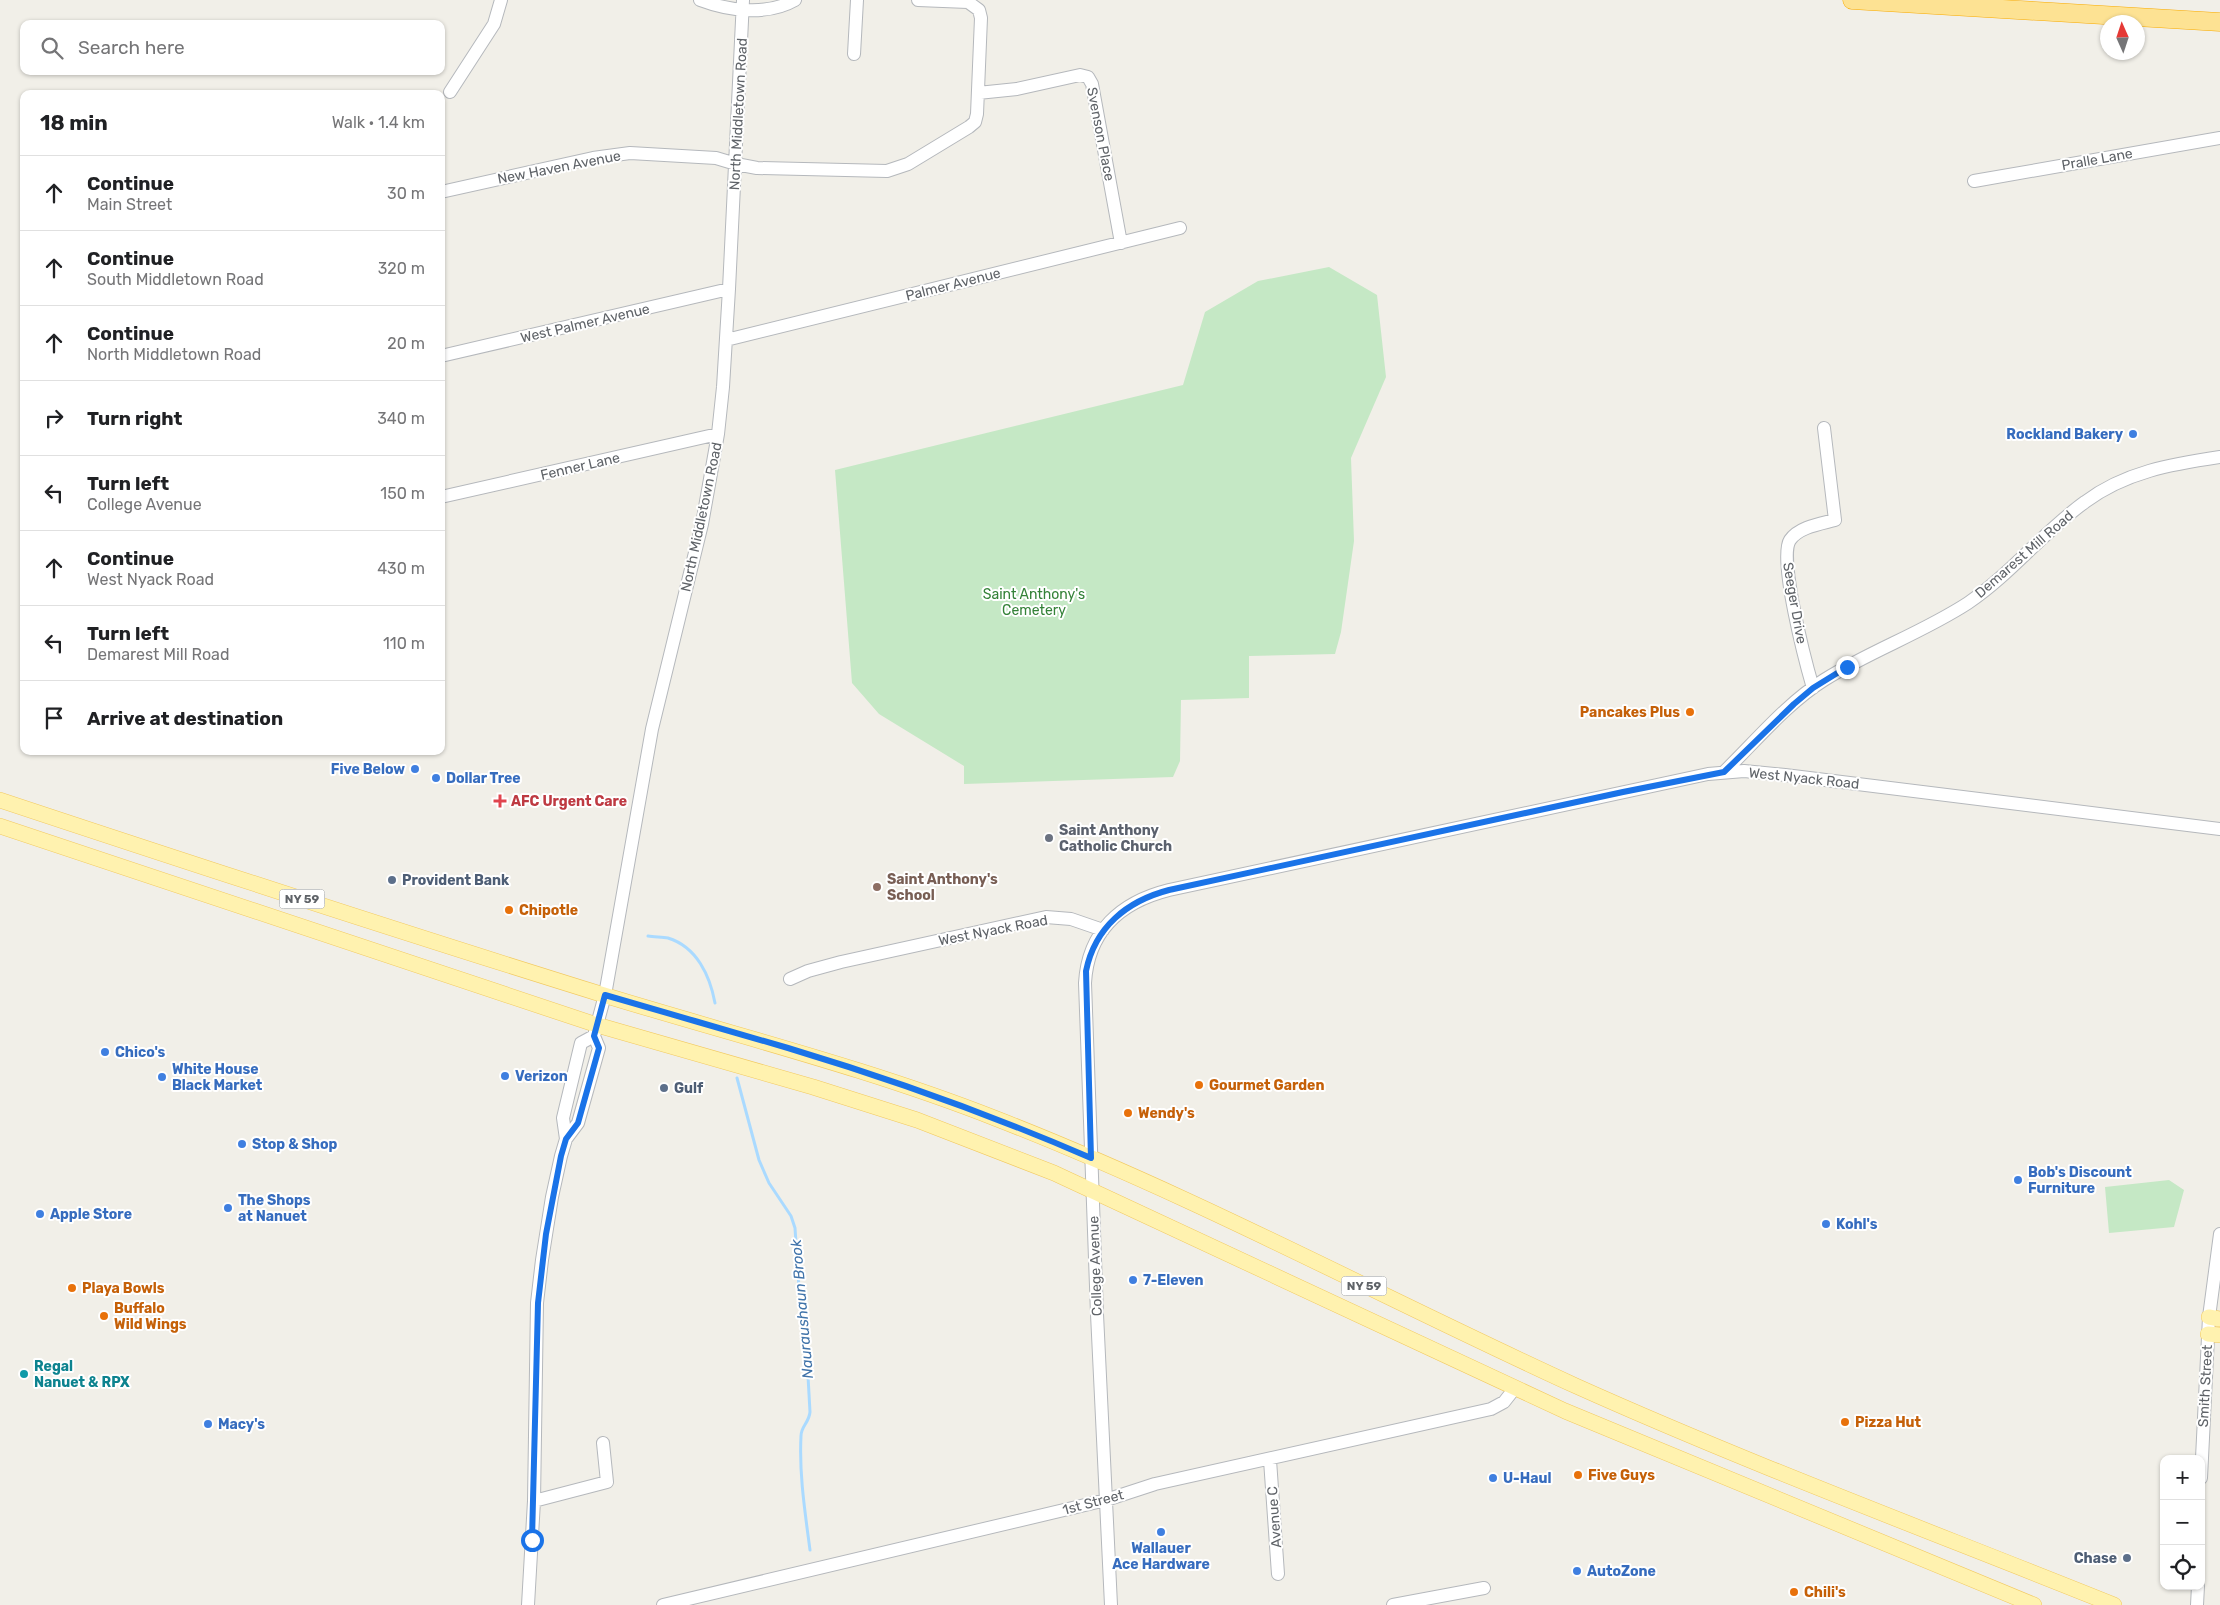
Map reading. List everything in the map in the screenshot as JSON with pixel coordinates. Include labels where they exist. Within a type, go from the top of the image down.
[{"type":"highway","points":[[1852,0],[2220,22]]},
{"type":"main road","name":"NY 59","points":[[0,800],[605,995],[788,1048],[894,1082],[996,1118],[1091,1158],[1521,1360],[1630,1409],[2114,1605]]},
{"type":"main road","name":"NY 59","points":[[0,826],[595,1030],[813,1087],[917,1120],[1011,1155],[1515,1388],[1626,1437],[2034,1605]]},
{"type":"street","points":[[450,92],[494,24],[501,0]]},
{"type":"street","points":[[700,0],[720,8],[743,4],[773,9],[782,7],[795,0]]},
{"type":"street","points":[[854,54],[857,0]]},
{"type":"street","name":"New Haven Avenue","points":[[445,191],[593,158],[630,154],[716,158],[757,168],[880,172],[895,170],[970,127],[975,122],[977,114],[981,18],[979,10],[968,2],[918,0]]},
{"type":"street","name":"North Middletown Road","points":[[595,1030],[605,995],[652,729],[706,506],[718,434],[729,289],[743,4]]},
{"type":"street","name":"Svenson Place","points":[[978,93],[1017,88],[1080,75],[1088,77],[1092,84],[1121,243]]},
{"type":"street","name":"Pralle Lane","points":[[1974,181],[2220,138]]},
{"type":"street","name":"Palmer Avenue","points":[[726,340],[1180,228]]},
{"type":"street","name":"West Palmer Avenue","points":[[445,355],[729,289]]},
{"type":"street","name":"Seeger Drive","points":[[1813,688],[1790,584],[1786,551],[1789,541],[1798,532],[1835,520],[1824,428]]},
{"type":"street","name":"Fenner Lane","points":[[445,496],[718,434]]},
{"type":"street","name":"Demarest Mill Road","points":[[1724,772],[1784,713],[1813,688],[1973,599],[1995,582],[2072,512],[2103,490],[2150,470],[2220,457]]},
{"type":"street","name":"West Nyack Road","points":[[790,979],[808,971],[841,962],[1046,917],[1071,919],[1103,930],[1132,904],[1163,892],[1623,792],[1724,772],[1744,771],[1785,775],[2220,829]]},
{"type":"street","name":"College Avenue","points":[[1103,930],[1088,960],[1085,983],[1092,1191],[1111,1605]]},
{"type":"street","points":[[566,1139],[562,1118],[581,1043],[595,1030]]},
{"type":"street","points":[[528,1605],[534,1501],[539,1288],[552,1197],[566,1139],[578,1123],[599,1048],[595,1030]]},
{"type":"street","name":"Smith Street","points":[[2203,1455],[2214,1335],[2220,1234]]},
{"type":"street","name":"1st Street","points":[[663,1605],[1106,1500],[1155,1484],[1270,1460],[1491,1409],[1504,1402],[1515,1388]]},
{"type":"street","points":[[534,1501],[608,1482],[603,1443]]},
{"type":"street","name":"Avenue C","points":[[1270,1460],[1278,1574]]},
{"type":"street","points":[[1393,1605],[1484,1588]]},
{"type":"street","points":[[2197,1605],[2198,1590]]},
{"type":"green space","name":"Saint Anthony's Cemetery","points":[[1329,267],[1377,295],[1386,377],[1351,458],[1354,541],[1341,632],[1335,654],[1249,656],[1249,698],[1181,700],[1180,761],[1173,777],[964,784],[964,766],[879,714],[852,683],[835,470],[1183,385],[1205,312],[1258,281]]},
{"type":"green space","points":[[2169,1180],[2184,1190],[2174,1227],[2109,1233],[2105,1187]]},
{"type":"waterway","name":"Nauraushaun Brook","points":[[648,936],[668,938],[687,948],[706,973],[715,1003]]},
{"type":"waterway","name":"Nauraushaun Brook","points":[[737,1078],[759,1160],[769,1183],[791,1216],[795,1228],[799,1288],[805,1322],[810,1412],[801,1433],[803,1493],[810,1550]]},
{"type":"place","name":"Rockland Bakery","points":[[2133,434]]},
{"type":"place","name":"Pancakes Plus","points":[[1690,712]]},
{"type":"place","name":"Five Below","points":[[415,769]]},
{"type":"place","name":"Dollar Tree","points":[[436,778]]},
{"type":"place","name":"AFC Urgent Care","points":[[500,801]]},
{"type":"place","name":"Saint Anthony Catholic Church","points":[[1049,838]]},
{"type":"place","name":"Provident Bank","points":[[392,880]]},
{"type":"place","name":"Saint Anthony's School","points":[[877,887]]},
{"type":"place","name":"Chipotle","points":[[509,910]]},
{"type":"place","name":"Chico's","points":[[105,1052]]},
{"type":"place","name":"Verizon","points":[[505,1076]]},
{"type":"place","name":"White House Black Market","points":[[162,1077]]},
{"type":"place","name":"Gourmet Garden","points":[[1199,1085]]},
{"type":"place","name":"Gulf","points":[[664,1088]]},
{"type":"place","name":"Wendy's","points":[[1128,1113]]},
{"type":"place","name":"Stop & Shop","points":[[242,1144]]},
{"type":"place","name":"Bob's Discount Furniture","points":[[2018,1180]]},
{"type":"place","name":"The Shops at Nanuet","points":[[228,1208]]},
{"type":"place","name":"Apple Store","points":[[40,1214]]},
{"type":"place","name":"Kohl's","points":[[1826,1224]]},
{"type":"place","name":"7-Eleven","points":[[1133,1280]]},
{"type":"place","name":"Playa Bowls","points":[[72,1288]]},
{"type":"place","name":"Buffalo Wild Wings","points":[[104,1316]]},
{"type":"place","name":"Regal Nanuet & RPX","points":[[24,1374]]},
{"type":"place","name":"Pizza Hut","points":[[1845,1422]]},
{"type":"place","name":"Macy's","points":[[208,1424]]},
{"type":"place","name":"Five Guys","points":[[1578,1475]]},
{"type":"place","name":"U-Haul","points":[[1493,1478]]},
{"type":"place","name":"Wallauer Ace Hardware","points":[[1161,1532]]},
{"type":"place","name":"Chase","points":[[2127,1558]]},
{"type":"place","name":"AutoZone","points":[[1577,1571]]},
{"type":"place","name":"Chili's","points":[[1794,1592]]},
{"type":"route","points":[[532,1540],[538,1303],[546,1234],[561,1156],[566,1139],[578,1123],[599,1048],[594,1036],[605,995],[788,1048],[894,1082],[996,1118],[1091,1158],[1085,997],[1086,971],[1088,960],[1097,938],[1112,920],[1132,904],[1169,890],[1724,772],[1794,704],[1824,680],[1847,667]]}]
